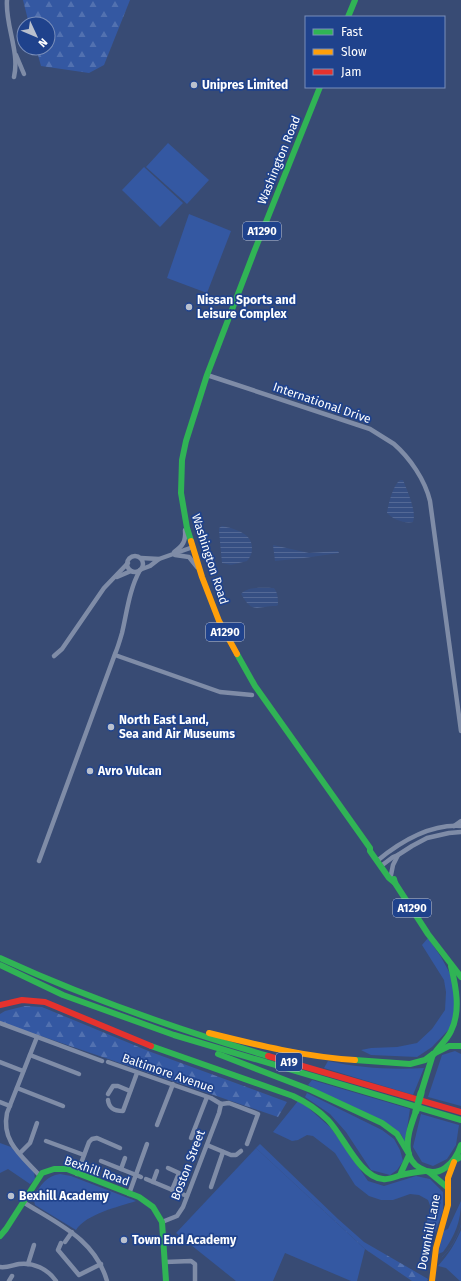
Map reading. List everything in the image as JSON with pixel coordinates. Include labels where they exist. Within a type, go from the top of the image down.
[{"type":"main road","points":[[348,16],[355,0]]},
{"type":"main road","name":"Washington Road","points":[[320,88],[207,375],[186,441],[182,460],[181,493],[185,519],[193,547],[219,621],[255,686],[370,848],[374,849],[380,863],[392,882],[395,883]]},
{"type":"main road","name":"Washington Road","points":[[380,863],[391,875],[451,966]]},
{"type":"main road","name":"A19","points":[[0,958],[62,986],[119,1009],[247,1050],[461,1112]]},
{"type":"main road","name":"A19","points":[[0,966],[63,994],[210,1046],[461,1120]]},
{"type":"main road","name":"A1290","points":[[451,966],[461,977]]},
{"type":"main road","name":"A1290","points":[[409,1154],[410,1136],[416,1111],[434,1054],[455,1026],[460,1011],[461,1002],[459,990],[451,966]]},
{"type":"main road","points":[[0,1005],[24,999],[45,1002],[139,1042],[293,1096],[321,1113],[333,1125],[369,1174],[377,1178],[391,1179],[400,1175],[442,1170],[457,1159]]},
{"type":"main road","points":[[119,1009],[267,1047],[334,1059],[410,1064],[425,1060],[449,1046],[461,1046]]},
{"type":"main road","name":"Downhill Lane","points":[[142,1023],[170,1036],[311,1090],[382,1123],[394,1132],[402,1141],[414,1164],[438,1179],[448,1188]]},
{"type":"main road","name":"Downhill Lane","points":[[432,1281],[436,1248],[448,1205],[449,1175],[457,1159],[461,1145]]},
{"type":"main road","points":[[400,1175],[409,1154]]},
{"type":"main road","name":"Bexhill Road","points":[[40,1176],[49,1169],[67,1169],[147,1202],[154,1207],[162,1222]]},
{"type":"main road","points":[[0,1236],[40,1176]]},
{"type":"main road","points":[[162,1222],[166,1281]]},
{"type":"street","points":[[7,0],[6,10],[14,49],[14,77]]},
{"type":"street","points":[[14,49],[24,74]]},
{"type":"street","name":"International Drive","points":[[207,375],[370,429],[393,444],[412,464],[423,482],[430,501],[461,731]]},
{"type":"street","points":[[170,555],[180,547],[184,541],[186,532],[185,519]]},
{"type":"street","points":[[112,580],[126,572],[137,572],[150,566],[159,559],[193,547]]},
{"type":"street","points":[[170,555],[184,555],[188,557],[201,572]]},
{"type":"street","points":[[54,656],[62,649],[101,592],[128,563],[129,560],[133,557],[159,559]]},
{"type":"street","points":[[39,861],[122,634],[131,589],[141,570],[143,561],[139,557]]},
{"type":"street","points":[[128,563],[128,568],[132,571],[135,580]]},
{"type":"street","points":[[115,655],[220,692],[252,695]]},
{"type":"street","points":[[454,826],[461,821]]},
{"type":"street","points":[[380,863],[405,841],[415,836],[433,829],[461,826]]},
{"type":"street","points":[[380,863],[398,855],[427,838],[461,832]]},
{"type":"street","points":[[391,875],[392,866],[398,855]]},
{"type":"street","points":[[0,1023],[102,1061]]},
{"type":"street","points":[[37,1037],[10,1106],[2,1122],[10,1141],[40,1176]]},
{"type":"street","points":[[30,1055],[79,1074]]},
{"type":"street","points":[[0,1062],[23,1072]]},
{"type":"street","name":"Baltimore Avenue","points":[[108,1062],[173,1084],[221,1104],[229,1103],[258,1114],[247,1144]]},
{"type":"street","points":[[108,1100],[109,1106],[112,1109],[123,1111],[137,1072]]},
{"type":"street","points":[[157,1125],[173,1084]]},
{"type":"street","points":[[108,1094],[113,1086],[118,1086],[130,1091]]},
{"type":"street","points":[[17,1088],[63,1106]]},
{"type":"street","points":[[191,1138],[207,1097]]},
{"type":"street","points":[[0,1102],[10,1106]]},
{"type":"street","name":"Boston Street","points":[[162,1222],[177,1216],[183,1207],[219,1113],[221,1104]]},
{"type":"street","points":[[20,1153],[30,1143],[37,1123]]},
{"type":"street","points":[[77,1174],[89,1142],[92,1139],[97,1138],[120,1148]]},
{"type":"street","points":[[46,1141],[84,1155]]},
{"type":"street","points":[[129,1194],[140,1177],[147,1144]]},
{"type":"street","points":[[207,1145],[231,1155],[236,1155],[241,1151]]},
{"type":"street","points":[[211,1187],[224,1152]]},
{"type":"street","points":[[121,1169],[125,1158]]},
{"type":"street","points":[[101,1162],[187,1196]]},
{"type":"street","points":[[168,1168],[179,1172],[172,1190]]},
{"type":"street","points":[[153,1182],[157,1171]]},
{"type":"street","points":[[23,1202],[83,1240],[101,1264],[107,1281]]},
{"type":"street","points":[[72,1232],[58,1250],[79,1275],[101,1264]]},
{"type":"street","points":[[28,1264],[34,1245]]},
{"type":"street","points":[[165,1262],[191,1260],[195,1264],[195,1281]]},
{"type":"street","points":[[0,1267],[28,1264],[46,1270],[56,1281]]},
{"type":"street","points":[[9,1281],[12,1276]]},
{"type":"green space","points":[[23,0],[130,0],[104,65],[89,73],[41,66],[38,56],[56,56],[56,16],[27,16]]},
{"type":"green space","points":[[168,143],[209,180],[187,204],[146,167]]},
{"type":"green space","points":[[144,167],[183,203],[160,227],[122,190]]},
{"type":"green space","points":[[189,214],[231,231],[207,293],[167,278]]},
{"type":"green space","points":[[428,938],[441,957],[453,979],[457,1005],[452,1026],[432,1047],[417,1057],[371,1055],[361,1050],[397,1047],[417,1043],[432,1029],[445,1010],[446,992],[444,980],[422,945]]},
{"type":"green space","points":[[25,1006],[42,1007],[151,1052],[287,1102],[278,1117],[0,1022],[0,1014],[5,1011]]},
{"type":"green space","points":[[455,1051],[461,1054],[461,1106],[428,1097],[442,1055]]},
{"type":"green space","points":[[328,1061],[376,1068],[424,1068],[413,1095],[324,1068]]},
{"type":"green space","points":[[312,1080],[410,1109],[405,1142],[401,1134],[308,1085]]},
{"type":"green space","points":[[307,1093],[382,1130],[394,1139],[400,1150],[403,1161],[397,1170],[390,1175],[371,1170],[346,1132],[330,1114],[305,1097]]},
{"type":"green space","points":[[298,1101],[304,1104],[331,1128],[368,1181],[384,1186],[416,1176],[430,1179],[443,1192],[443,1211],[434,1235],[423,1233],[431,1208],[428,1200],[419,1195],[410,1194],[393,1200],[381,1200],[369,1196],[355,1185],[335,1153],[313,1136],[307,1135],[298,1140],[292,1141],[273,1132]]},
{"type":"green space","points":[[421,1114],[459,1125],[456,1145],[447,1159],[433,1166],[422,1162],[413,1147]]},
{"type":"green space","points":[[0,1143],[11,1147],[34,1172],[35,1179],[30,1184],[8,1169],[0,1173]]},
{"type":"green space","points":[[260,1144],[364,1242],[428,1279],[427,1281],[412,1281],[365,1249],[256,1148]]},
{"type":"green space","points":[[256,1148],[365,1249],[357,1281],[351,1281],[285,1253],[273,1281],[236,1281],[176,1233]]},
{"type":"green space","points":[[60,1174],[71,1176],[136,1201],[95,1215],[81,1224],[76,1230],[35,1205],[33,1197],[41,1185],[47,1179]]},
{"type":"green space","points":[[461,1201],[460,1215],[454,1234],[443,1252],[438,1254],[443,1231],[448,1229]]},
{"type":"green space","points":[[461,1230],[460,1281],[446,1268],[438,1266],[451,1249]]},
{"type":"shaded area","points":[[400,480],[403,480],[411,501],[414,513],[413,522],[399,520],[387,513],[393,491]]},
{"type":"shaded area","points":[[222,526],[242,533],[250,539],[252,551],[247,561],[231,565],[222,563],[219,528]]},
{"type":"shaded area","points":[[273,545],[309,553],[338,551],[339,553],[275,561]]},
{"type":"shaded area","points":[[274,588],[278,598],[278,605],[276,606],[260,608],[252,607],[245,601],[241,594],[244,591],[252,589]]},
{"type":"waterway","points":[[442,1257],[454,1242],[461,1225]]},
{"type":"traffic: fast","points":[[348,16],[355,0]]},
{"type":"traffic: fast","points":[[191,541],[187,528],[181,493],[182,460],[186,441],[207,375],[320,88]]},
{"type":"traffic: fast","points":[[237,654],[255,686],[370,848],[370,851],[389,878],[395,883]]},
{"type":"traffic: fast","points":[[394,879],[395,883],[428,934],[461,977]]},
{"type":"traffic: fast","points":[[0,958],[33,973],[132,1012],[268,1056]]},
{"type":"traffic: fast","points":[[0,965],[63,995],[174,1035],[461,1120]]},
{"type":"traffic: fast","points":[[434,1054],[449,1034],[456,1015],[457,999],[451,966]]},
{"type":"traffic: fast","points":[[151,1046],[293,1096],[303,1101],[328,1120],[359,1164],[375,1177],[388,1179],[404,1174],[425,1171]]},
{"type":"traffic: fast","points":[[421,1093],[433,1054],[449,1046],[461,1046]]},
{"type":"traffic: fast","points":[[218,1054],[311,1090],[382,1123],[397,1134],[409,1154]]},
{"type":"traffic: fast","points":[[355,1060],[410,1064],[425,1060],[433,1054]]},
{"type":"traffic: fast","points":[[416,1111],[421,1093]]},
{"type":"traffic: fast","points":[[416,1111],[408,1140],[410,1158],[413,1163],[427,1171],[440,1171],[455,1158],[461,1145]]},
{"type":"traffic: fast","points":[[400,1175],[409,1155]]},
{"type":"traffic: fast","points":[[455,1160],[461,1157]]},
{"type":"traffic: fast","points":[[0,1236],[42,1173],[54,1169],[67,1169],[139,1197],[153,1207],[162,1222],[166,1281]]},
{"type":"traffic: fast","points":[[429,1172],[448,1188]]},
{"type":"traffic: slow","points":[[191,541],[202,577],[219,621],[237,654]]},
{"type":"traffic: slow","points":[[209,1033],[300,1053],[355,1060]]},
{"type":"traffic: slow","points":[[432,1281],[436,1248],[448,1205],[448,1178],[454,1162]]},
{"type":"traffic: jam","points":[[0,1005],[22,1000],[45,1002],[151,1046]]},
{"type":"traffic: jam","points":[[268,1056],[461,1112]]},
{"type":"place","name":"Unipres Limited","points":[[194,85]]},
{"type":"place","name":"Nissan Sports and Leisure Complex","points":[[189,307]]},
{"type":"place","name":"North East Land, Sea and Air Museums","points":[[111,727]]},
{"type":"place","name":"Avro Vulcan","points":[[90,771]]},
{"type":"place","name":"Bexhill Academy","points":[[11,1196]]},
{"type":"place","name":"Town End Academy","points":[[124,1240]]}]
